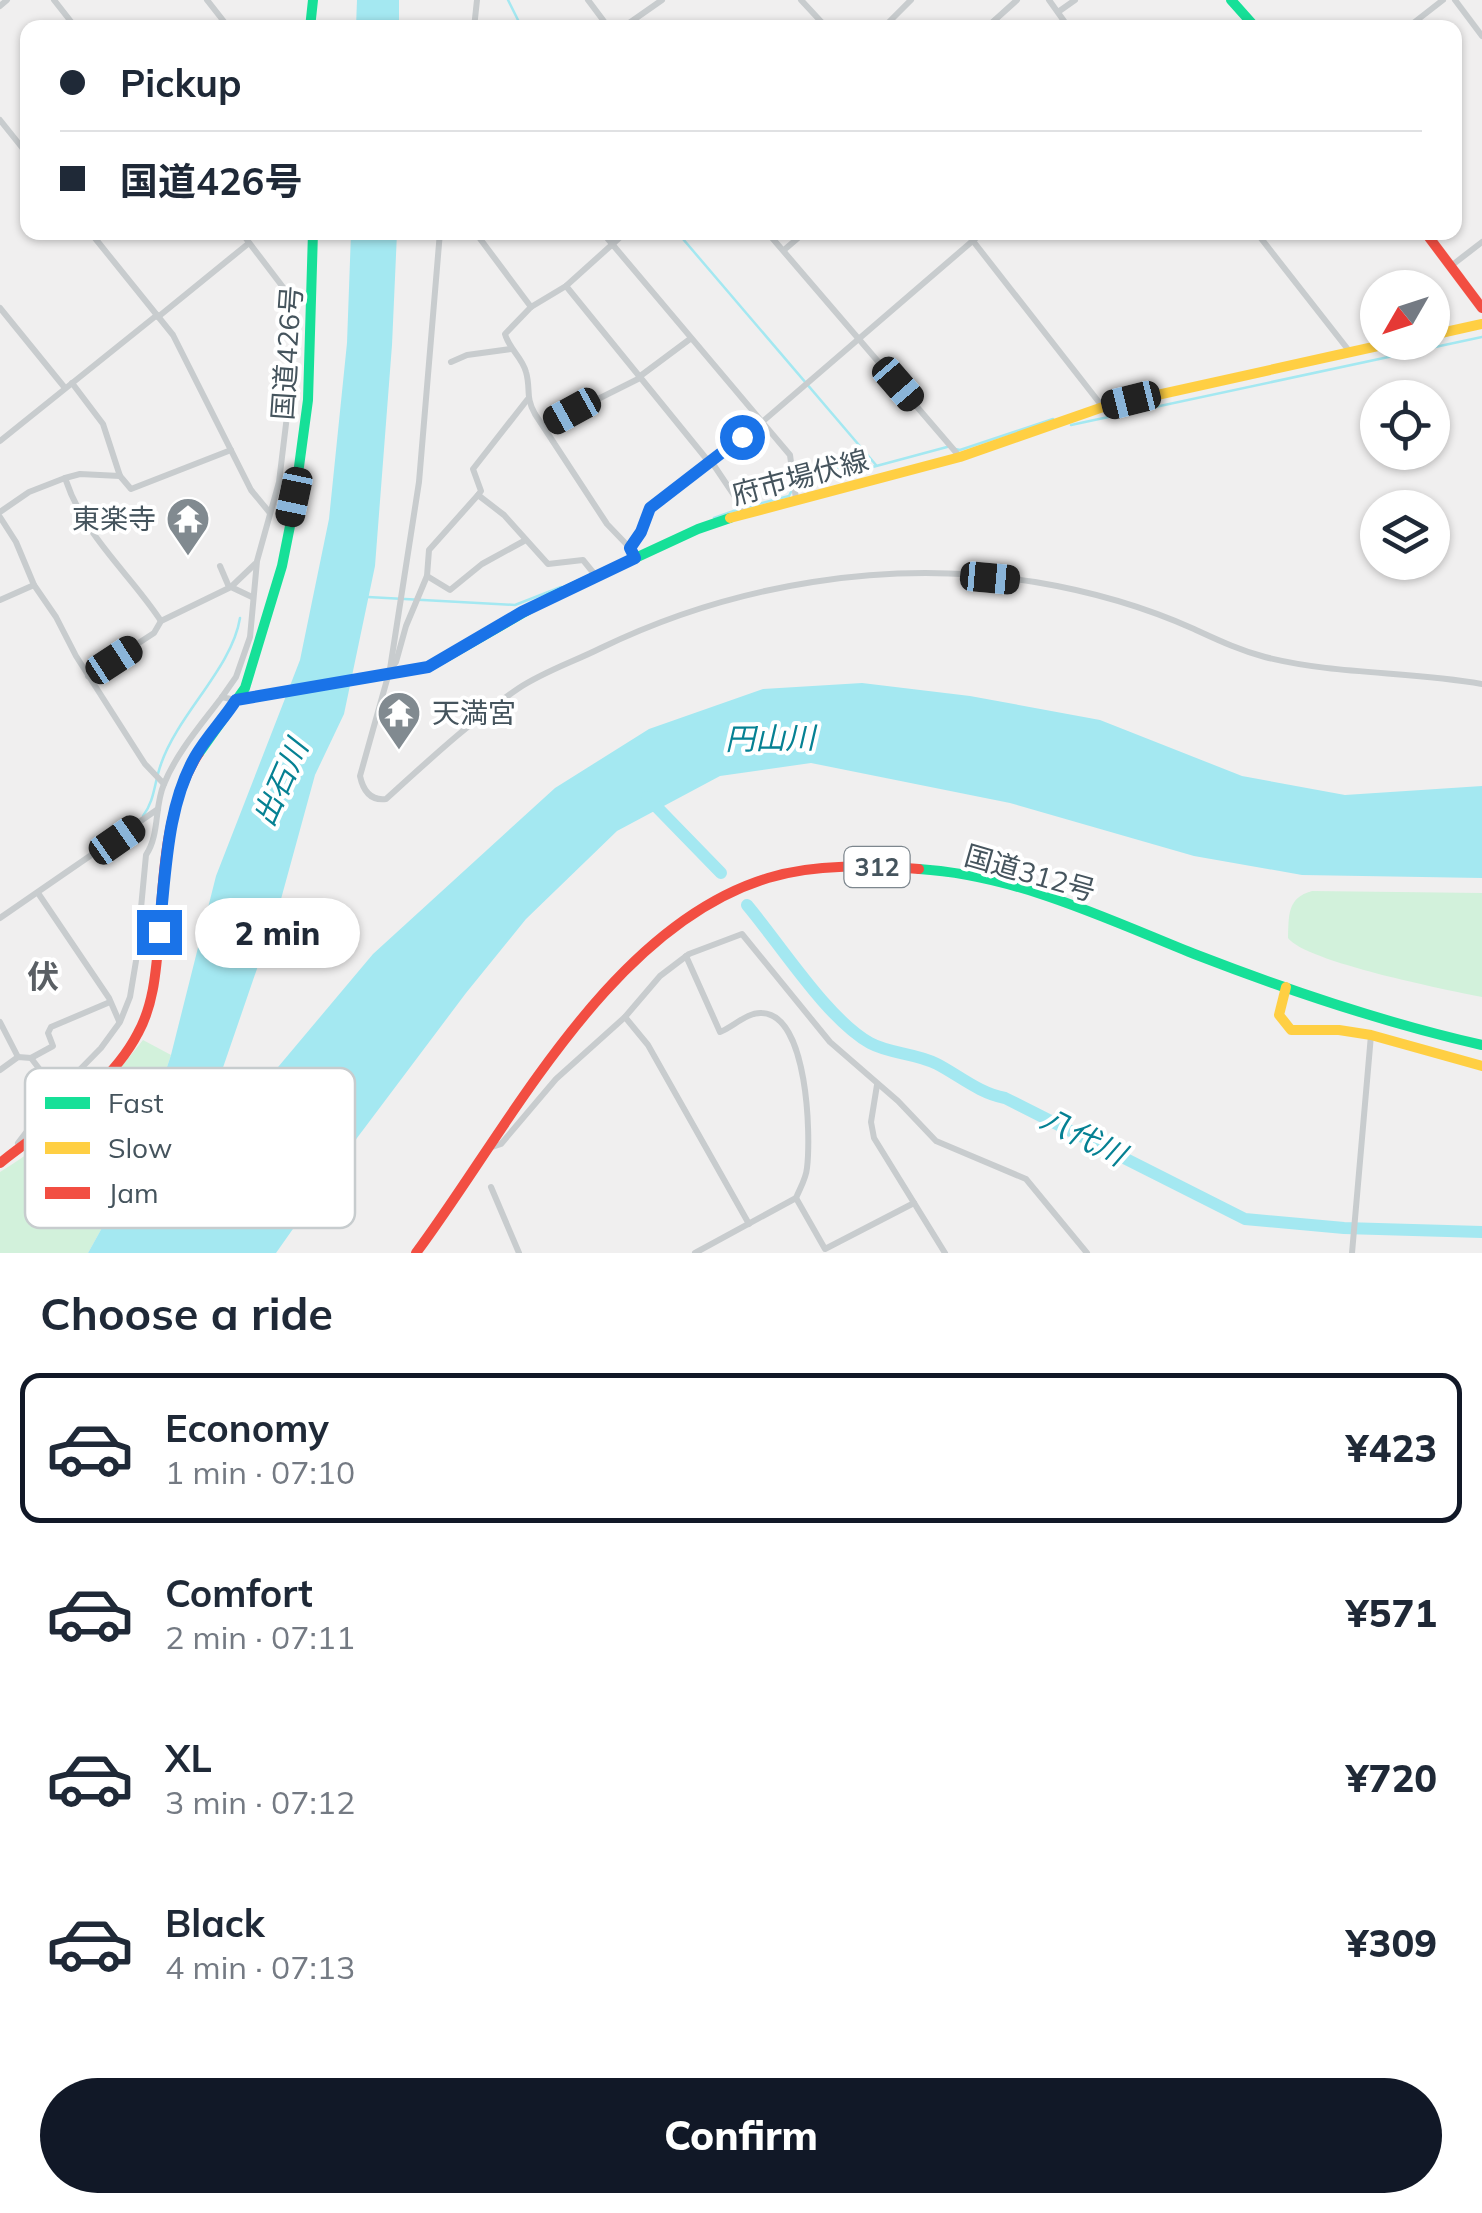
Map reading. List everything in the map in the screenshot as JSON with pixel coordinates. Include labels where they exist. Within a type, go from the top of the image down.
[{"type":"main road","points":[[1232,0],[1249,20]]},
{"type":"main road","name":"国道426号","points":[[111,1068],[128,1050],[147,1016],[158,967],[176,803],[197,753],[250,676],[271,602],[301,462],[312,363],[313,240]]},
{"type":"main road","points":[[1431,240],[1482,308]]},
{"type":"main road","points":[[1450,330],[1482,324]]},
{"type":"main road","name":"府市場伏線","points":[[236,700],[412,672],[443,661],[500,624],[596,576],[632,553],[746,512],[960,457],[1102,407],[1360,350]]},
{"type":"main road","name":"国道312号","points":[[416,1253],[571,1034],[631,966],[711,906],[739,890],[790,872],[888,868],[963,874],[1058,900],[1286,987],[1482,1044]]},
{"type":"main road","points":[[1286,987],[1280,1015],[1291,1030],[1371,1035],[1482,1066]]},
{"type":"main road","name":"国道426号","points":[[2,1161],[25,1143]]},
{"type":"street","points":[[0,6],[7,0]]},
{"type":"street","points":[[54,0],[70,20]]},
{"type":"street","points":[[207,0],[223,20]]},
{"type":"street","points":[[633,20],[662,0]]},
{"type":"street","points":[[801,0],[820,20]]},
{"type":"street","points":[[891,20],[910,0]]},
{"type":"street","points":[[995,20],[1017,0]]},
{"type":"street","points":[[1049,0],[1064,20]]},
{"type":"street","points":[[1058,12],[1074,0]]},
{"type":"street","points":[[1417,20],[1443,0]]},
{"type":"street","points":[[1455,0],[1482,36]]},
{"type":"street","points":[[0,120],[20,145]]},
{"type":"street","points":[[96,240],[172,334],[252,490],[270,514]]},
{"type":"street","points":[[439,240],[419,482],[385,674],[360,776],[366,792],[380,800],[520,688],[568,660],[678,616],[769,590],[841,578],[966,575],[1036,582],[1119,602],[1194,629],[1228,646],[1264,656],[1343,671],[1482,684]]},
{"type":"street","points":[[481,240],[531,307]]},
{"type":"street","points":[[608,240],[790,455],[796,499]]},
{"type":"street","points":[[617,240],[566,286],[531,307],[505,334],[526,368],[527,400],[607,524],[632,553],[650,508],[762,421],[972,240],[1102,407]]},
{"type":"street","points":[[775,240],[960,457]]},
{"type":"street","points":[[784,250],[796,240]]},
{"type":"street","points":[[1262,240],[1350,352]]},
{"type":"street","points":[[0,441],[249,242],[292,299],[294,366],[281,468],[257,561],[244,660],[181,752],[164,784],[152,847],[146,855],[130,997],[120,1022],[81,1068]]},
{"type":"street","points":[[1450,266],[1482,242]]},
{"type":"street","points":[[566,286],[746,512]]},
{"type":"street","points":[[0,308],[103,424],[120,476],[134,490],[231,450]]},
{"type":"street","points":[[544,426],[639,377],[690,339]]},
{"type":"street","points":[[451,362],[467,355],[511,348]]},
{"type":"street","points":[[385,674],[396,662],[406,626],[428,576],[430,550],[481,491],[473,469],[527,400]]},
{"type":"street","points":[[120,476],[80,474],[65,478],[29,492],[0,514],[34,585],[88,676],[146,764],[164,784]]},
{"type":"street","points":[[65,478],[76,511],[161,621]]},
{"type":"street","points":[[478,495],[504,515],[524,540]]},
{"type":"street","points":[[428,576],[450,590],[482,564],[524,540],[529,540],[548,564],[583,560],[596,576]]},
{"type":"street","points":[[88,676],[154,633],[161,621],[230,587],[257,561]]},
{"type":"street","points":[[220,566],[230,587],[252,598]]},
{"type":"street","points":[[0,600],[34,585]]},
{"type":"street","points":[[222,697],[236,700]]},
{"type":"street","points":[[0,918],[159,809]]},
{"type":"street","points":[[38,893],[120,1022]]},
{"type":"street","points":[[492,1147],[501,1144],[556,1079],[625,1017],[660,976],[686,956],[732,936],[746,936],[788,994],[830,1042],[898,1101],[936,1141],[1026,1180],[1087,1253]]},
{"type":"street","points":[[686,956],[720,1032],[755,1014],[776,1016],[798,1055],[806,1090],[808,1130],[807,1168],[796,1198],[695,1253]]},
{"type":"street","points":[[0,1070],[18,1057],[31,1058],[53,1046],[48,1033],[51,1027],[110,1002]]},
{"type":"street","points":[[625,1017],[648,1045],[749,1224]]},
{"type":"street","points":[[0,1022],[18,1057]]},
{"type":"street","points":[[1352,1251],[1371,1035]]},
{"type":"street","points":[[31,1058],[38,1068]]},
{"type":"street","points":[[877,1085],[871,1122],[874,1138],[945,1253]]},
{"type":"street","points":[[2,1161],[25,1132]]},
{"type":"street","points":[[491,1187],[519,1253]]},
{"type":"street","points":[[796,1198],[826,1249],[914,1202]]},
{"type":"green space","points":[[1312,891],[1482,893],[1482,997],[1379,974],[1300,947],[1288,938],[1289,915],[1298,898]]},
{"type":"green space","points":[[143,1040],[171,1055],[167,1068],[120,1068]]},
{"type":"green space","points":[[25,1154],[25,1228],[102,1228],[88,1253],[0,1253],[0,1172]]},
{"type":"water","points":[[357,0],[399,0],[399,20],[356,20]]},
{"type":"water","name":"出石川","points":[[351,240],[397,240],[375,566],[344,714],[315,775],[281,899],[223,1068],[167,1068],[216,876],[300,660],[329,519],[347,343]]},
{"type":"water","name":"円山川","points":[[862,683],[970,696],[1100,720],[1242,776],[1345,795],[1482,786],[1482,878],[1302,875],[1194,856],[1010,803],[811,763],[720,776],[617,831],[526,919],[355,1141],[355,1068],[277,1068],[373,954],[555,788],[649,729],[763,689]]},
{"type":"water","points":[[102,1228],[294,1228],[276,1253],[88,1253]]},
{"type":"waterway","points":[[508,0],[518,20]]},
{"type":"waterway","points":[[684,240],[876,465]]},
{"type":"waterway","points":[[1071,425],[1482,337]]},
{"type":"waterway","points":[[955,449],[1053,419]]},
{"type":"waterway","points":[[796,481],[797,477],[850,465],[854,472],[947,447]]},
{"type":"waterway","points":[[747,507],[789,496],[793,488]]},
{"type":"waterway","points":[[714,518],[739,509]]},
{"type":"waterway","points":[[368,597],[515,605],[561,587]]},
{"type":"waterway","points":[[143,816],[169,745],[227,655],[240,618]]},
{"type":"waterway","name":"八代川","points":[[647,797],[721,873]]},
{"type":"waterway","name":"八代川","points":[[747,905],[837,1017],[870,1043],[937,1064],[978,1088],[1245,1219],[1344,1228],[1482,1232]]},
{"type":"traffic: fast","points":[[311,20],[313,0]]},
{"type":"traffic: fast","points":[[1231,0],[1249,20]]},
{"type":"traffic: fast","points":[[199,753],[245,688],[282,566],[308,400],[313,240]]},
{"type":"traffic: fast","points":[[237,700],[429,667],[549,598],[730,518]]},
{"type":"traffic: fast","points":[[919,869],[1026,889],[1302,993],[1482,1045]]},
{"type":"traffic: slow","points":[[1450,331],[1482,324]]},
{"type":"traffic: slow","points":[[730,518],[960,457],[1103,407],[1360,350]]},
{"type":"traffic: slow","points":[[1286,987],[1279,1015],[1291,1030],[1371,1035],[1482,1066]]},
{"type":"traffic: jam","points":[[1431,240],[1482,308]]},
{"type":"traffic: jam","points":[[114,1068],[148,1010],[172,818],[199,753]]},
{"type":"traffic: jam","points":[[416,1253],[567,1037],[611,985],[659,939],[711,903],[768,878],[824,868],[919,869]]},
{"type":"traffic: jam","points":[[0,1163],[25,1144]]},
{"type":"place","name":"東楽寺","points":[[188,557]]},
{"type":"place","name":"天満宮","points":[[399,751]]},
{"type":"district","name":"伏","points":[[43,977]]},
{"type":"route","points":[[159,932],[176,803],[197,753],[236,700],[412,672],[443,661],[522,612],[635,558],[630,548],[650,508],[742,437]]}]
